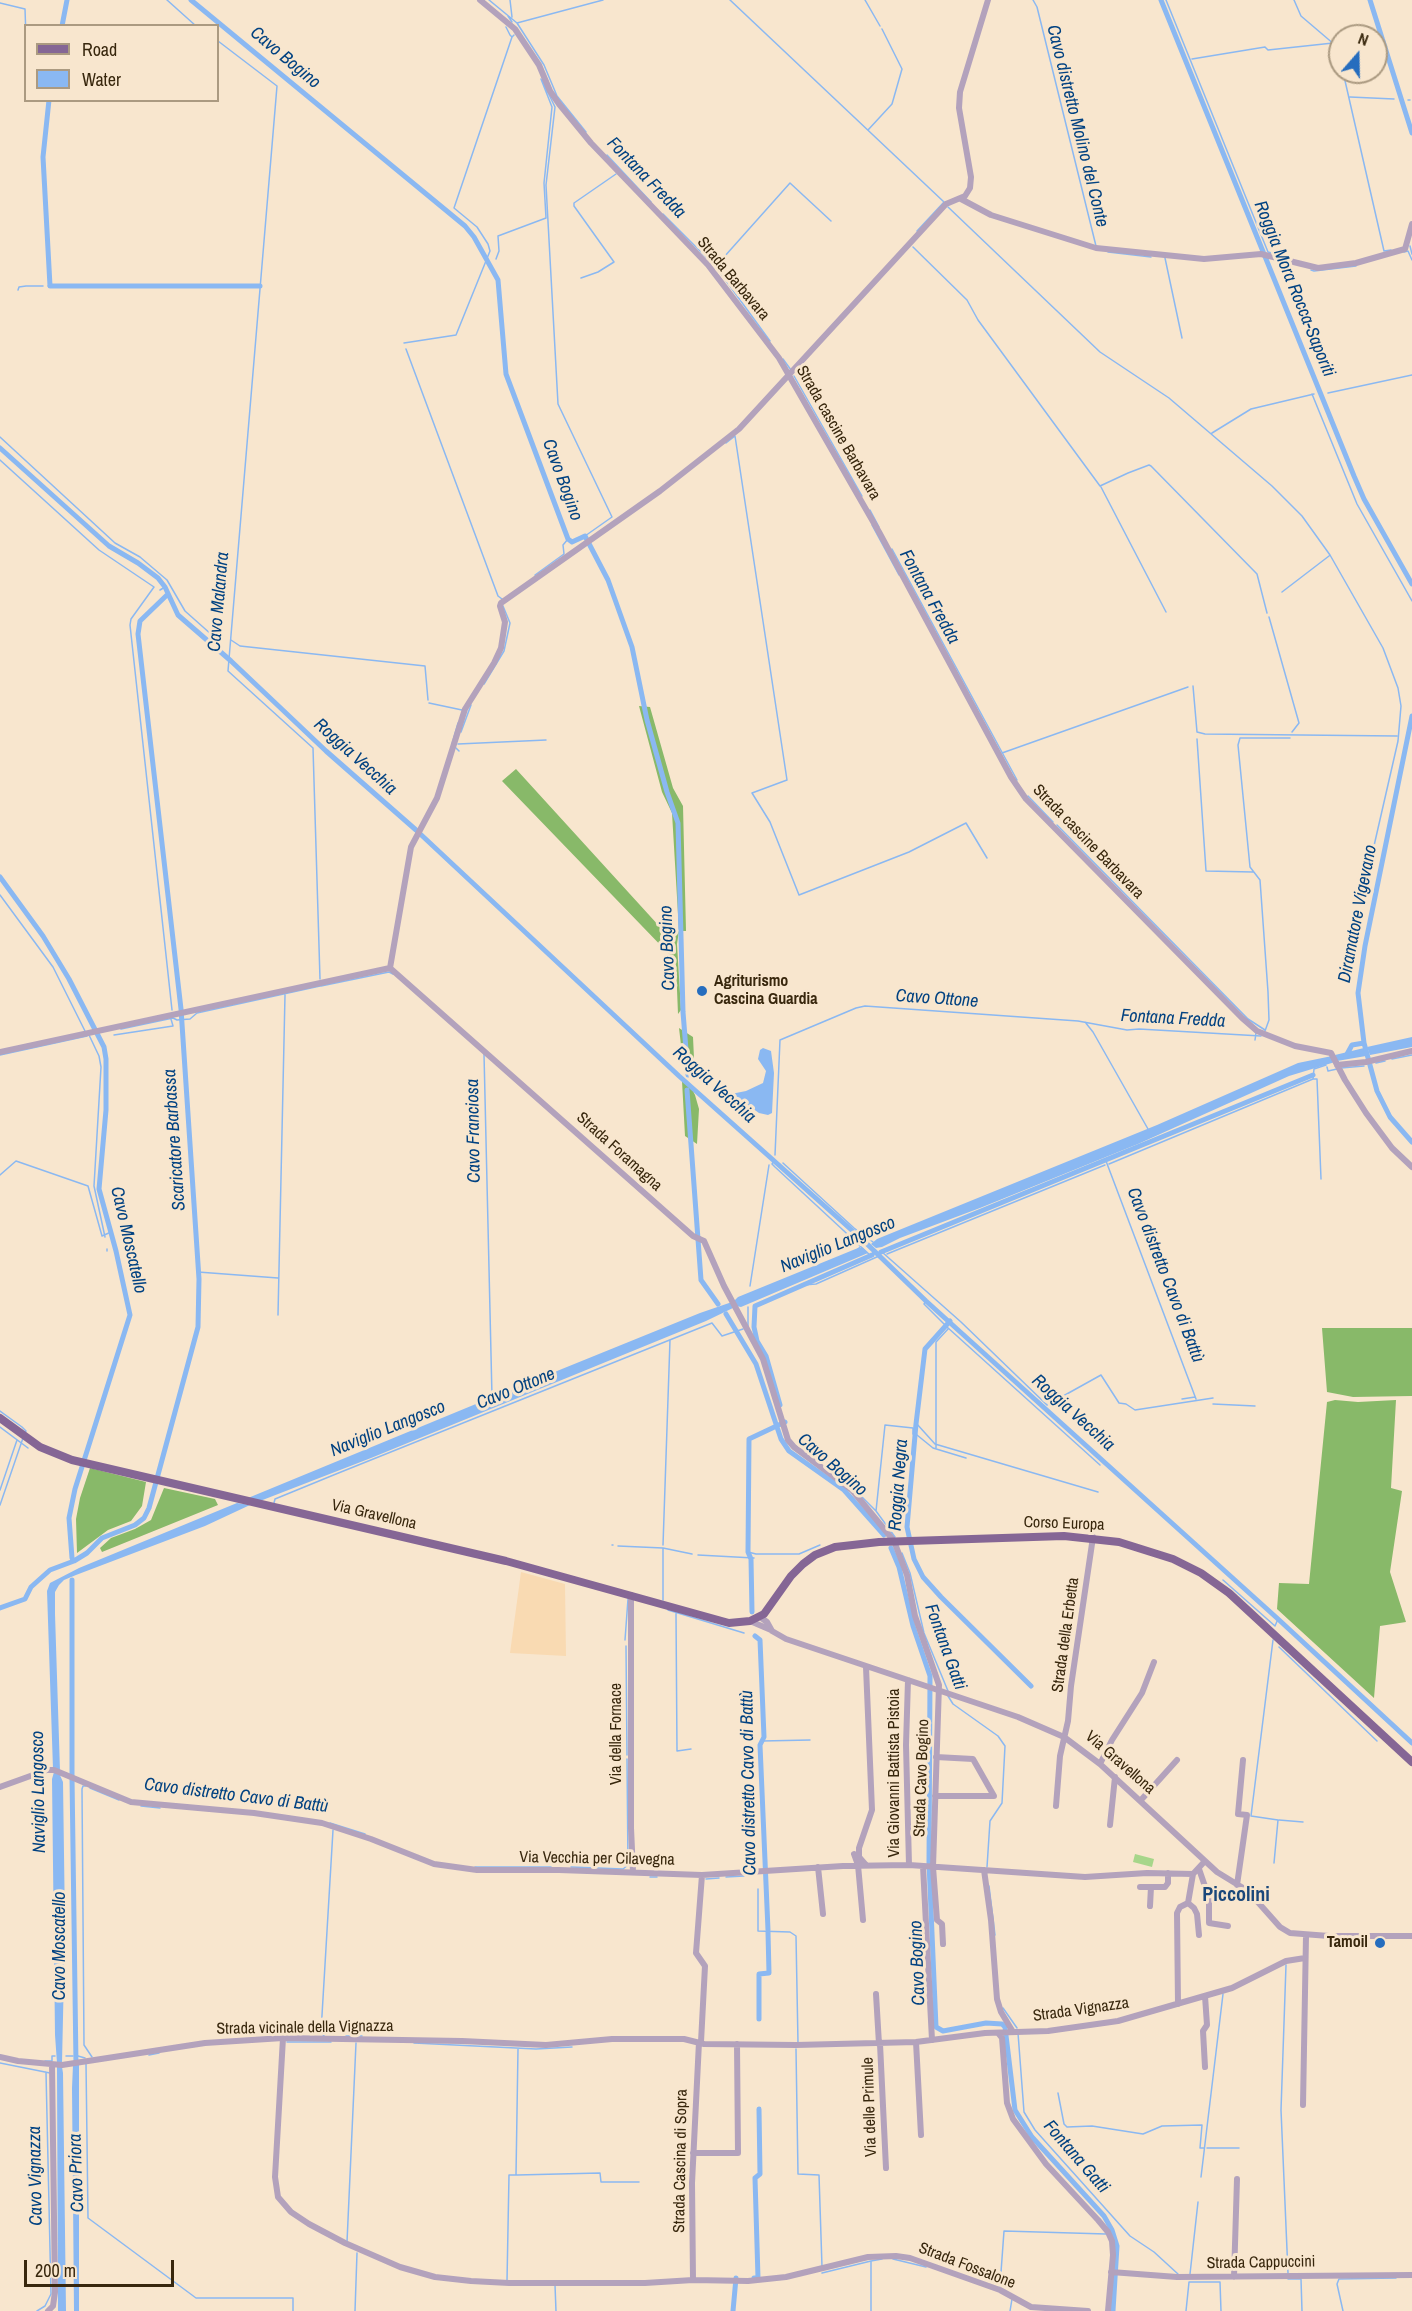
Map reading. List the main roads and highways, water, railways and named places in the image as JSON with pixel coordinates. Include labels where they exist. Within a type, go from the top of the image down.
[{"type":"main road","name":"Via Gravellona","points":[[0,1418],[51,1453],[83,1463],[506,1561],[720,1621],[737,1623],[750,1621],[766,1611]]},
{"type":"main road","name":"Corso Europa","points":[[766,1611],[791,1576],[815,1555],[835,1547],[894,1541],[1064,1536],[1093,1538],[1148,1549],[1201,1573],[1246,1608],[1412,1762]]},
{"type":"water","points":[[1412,1037],[1412,1047],[1370,1055],[1367,1047]]},
{"type":"water","points":[[763,1048],[771,1051],[774,1073],[772,1113],[768,1115],[759,1113],[742,1101],[727,1098],[726,1095],[746,1091],[763,1083],[766,1071],[758,1059],[760,1050]]},
{"type":"water","points":[[1364,1048],[1366,1056],[1337,1061],[1335,1055]]},
{"type":"water","points":[[1332,1056],[1335,1062],[1289,1076],[1138,1144],[882,1247],[876,1248],[871,1244],[877,1239],[1157,1125],[1298,1063]]},
{"type":"water","points":[[858,1248],[863,1248],[868,1253],[741,1307],[736,1306],[734,1301],[738,1297]]},
{"type":"water","points":[[732,1302],[735,1307],[706,1321],[371,1458],[260,1501],[248,1498],[700,1313]]},
{"type":"water","points":[[237,1503],[250,1505],[205,1526],[64,1580],[59,1585],[55,1592],[55,1614],[60,1771],[53,1769],[47,1591],[50,1583],[79,1568]]},
{"type":"water","points":[[54,1772],[59,1773],[63,1782],[65,1926],[62,2063],[57,2063],[55,2035],[52,1779]]},
{"type":"water","points":[[79,2064],[79,2311],[74,2311],[72,2088],[73,2065]]},
{"type":"water","points":[[57,2067],[62,2067],[63,2073],[66,2311],[58,2311]]},
{"type":"waterway","name":"Cavo Malandra","points":[[62,24],[67,0]]},
{"type":"waterway","points":[[167,0],[194,24]]},
{"type":"waterway","name":"Cavo Bogino","points":[[191,0],[465,226],[474,237],[498,280],[506,374],[568,539],[572,542],[585,536],[608,580],[632,647],[647,720],[678,823],[683,1012],[688,1075]]},
{"type":"waterway","name":"Fontana Fredda","points":[[489,0],[517,23],[544,65],[557,96],[586,132]]},
{"type":"waterway","name":"Cavo distretto Molino del Conte","points":[[510,0],[512,17]]},
{"type":"waterway","name":"Cavo distretto Molino del Conte","points":[[517,23],[603,0]]},
{"type":"waterway","name":"Cavo distretto Molino del Conte","points":[[730,0],[944,202],[917,231]]},
{"type":"waterway","name":"Cavo distretto Molino del Conte","points":[[865,0],[880,26]]},
{"type":"waterway","name":"Cavo distretto Molino del Conte","points":[[1033,0],[1037,7],[1096,246]]},
{"type":"waterway","name":"Roggia Mora Rocca-Saporiti","points":[[1161,0],[1354,476],[1364,499],[1412,584]]},
{"type":"waterway","name":"Cavo distretto Molino del Conte","points":[[1166,0],[1268,252],[1286,257]]},
{"type":"waterway","name":"Cavo distretto Molino del Conte","points":[[1294,0],[1301,16],[1328,39]]},
{"type":"waterway","name":"Diramatore Vigevano","points":[[1370,0],[1412,133]]},
{"type":"waterway","points":[[0,3],[25,9],[26,24]]},
{"type":"waterway","name":"Fontana Fredda","points":[[508,16],[512,22]]},
{"type":"waterway","points":[[506,27],[510,35],[512,37],[514,35]]},
{"type":"waterway","points":[[868,130],[892,104],[902,69],[882,29]]},
{"type":"waterway","points":[[404,343],[456,335],[490,251],[477,227],[454,208],[512,37]]},
{"type":"waterway","name":"Cavo Malandra","points":[[219,42],[277,86],[228,671],[313,748],[320,979]]},
{"type":"waterway","name":"Cavo distretto Molino del Conte","points":[[1192,59],[1265,47],[1268,50],[1328,44]]},
{"type":"waterway","points":[[496,259],[499,251],[498,236],[546,218],[544,183],[552,107],[541,79]]},
{"type":"waterway","points":[[542,80],[555,107],[546,185],[558,404],[612,517],[585,536]]},
{"type":"waterway","name":"Cavo distretto Molino del Conte","points":[[1346,84],[1384,251],[1391,250]]},
{"type":"waterway","points":[[1350,97],[1394,99]]},
{"type":"waterway","name":"Cavo Malandra","points":[[49,102],[43,157],[50,286],[260,286]]},
{"type":"waterway","name":"Fontana Fredda","points":[[607,155],[651,202]]},
{"type":"waterway","points":[[581,278],[598,272],[614,262],[574,203],[616,174]]},
{"type":"waterway","points":[[716,266],[790,183],[831,221]]},
{"type":"waterway","points":[[948,207],[1100,352],[1169,398],[1272,486],[1302,516],[1330,555],[1383,648],[1398,688],[1401,706],[1398,741],[1368,872]]},
{"type":"waterway","name":"Fontana Fredda","points":[[663,214],[716,267],[770,341]]},
{"type":"waterway","name":"Cavo distretto Molino del Conte","points":[[1410,246],[1412,254]]},
{"type":"waterway","points":[[913,247],[967,300],[978,320],[1100,486],[1128,473],[1151,466],[1257,574],[1267,613]]},
{"type":"waterway","name":"Cavo distretto Molino del Conte","points":[[1404,252],[1408,251],[1412,260]]},
{"type":"waterway","name":"Cavo distretto Molino del Conte","points":[[1108,252],[1151,257]]},
{"type":"waterway","name":"Cavo distretto Molino del Conte","points":[[1165,258],[1182,338]]},
{"type":"waterway","name":"Cavo distretto Molino del Conte","points":[[1311,270],[1356,266]]},
{"type":"waterway","points":[[18,290],[19,287],[43,286]]},
{"type":"waterway","points":[[406,349],[498,596],[502,599]]},
{"type":"waterway","name":"Fontana Fredda","points":[[783,359],[791,370]]},
{"type":"waterway","points":[[1328,393],[1412,375]]},
{"type":"waterway","name":"Fontana Fredda","points":[[794,376],[862,496]]},
{"type":"waterway","points":[[1312,394],[1357,504],[1412,601]]},
{"type":"waterway","points":[[1212,433],[1251,409],[1314,394]]},
{"type":"waterway","points":[[726,443],[735,436],[787,780],[752,793],[770,822],[799,895],[909,852],[966,823],[987,858]]},
{"type":"waterway","points":[[0,437],[115,543],[140,557],[167,580],[185,611],[212,635],[212,643]]},
{"type":"waterway","name":"Roggia Vecchia","points":[[0,448],[109,546],[158,578],[165,587],[178,615],[416,830],[679,1076],[865,1242],[926,1301],[1412,1743]]},
{"type":"waterway","points":[[0,460],[99,550],[154,587],[131,619],[130,625],[172,1010]]},
{"type":"waterway","points":[[1101,487],[1166,612]]},
{"type":"waterway","name":"Fontana Fredda","points":[[870,510],[879,527]]},
{"type":"waterway","points":[[872,525],[899,575]]},
{"type":"waterway","points":[[535,575],[564,554],[563,545],[568,539]]},
{"type":"waterway","name":"Fontana Fredda","points":[[892,549],[1017,780]]},
{"type":"waterway","points":[[1282,592],[1329,556]]},
{"type":"waterway","name":"Roggia Vecchia","points":[[160,590],[165,587]]},
{"type":"waterway","name":"Scaricatore Barbassa","points":[[0,1608],[25,1599],[31,1587],[50,1570],[74,1561],[87,1553],[102,1538],[135,1525],[144,1518],[149,1508],[198,1327],[199,1279],[181,1009],[138,634],[140,621],[168,594]]},
{"type":"waterway","points":[[484,684],[504,651],[510,623],[503,606]]},
{"type":"waterway","points":[[1269,617],[1299,723],[1292,732]]},
{"type":"waterway","points":[[231,640],[240,646],[425,666],[428,700]]},
{"type":"waterway","points":[[1193,686],[1197,732],[1205,734],[1397,736]]},
{"type":"waterway","points":[[1002,753],[1188,687]]},
{"type":"waterway","points":[[429,703],[462,710]]},
{"type":"waterway","points":[[461,732],[471,705]]},
{"type":"waterway","name":"Diramatore Vigevano","points":[[1412,716],[1365,946],[1358,993],[1364,1043],[1377,1091],[1390,1117],[1412,1142]]},
{"type":"waterway","points":[[452,744],[458,723]]},
{"type":"waterway","points":[[1265,1031],[1269,1020],[1260,880],[1250,867],[1238,745],[1240,738],[1290,738]]},
{"type":"waterway","points":[[1197,739],[1206,871],[1253,872]]},
{"type":"waterway","points":[[458,744],[546,740]]},
{"type":"waterway","points":[[456,748],[459,751]]},
{"type":"waterway","name":"Fontana Fredda","points":[[1028,796],[1053,822]]},
{"type":"waterway","name":"Fontana Fredda","points":[[1057,825],[1248,1019],[1265,1030]]},
{"type":"waterway","name":"Cavo Moscatello","points":[[0,877],[43,936],[69,979],[104,1047],[106,1059],[106,1110],[99,1189],[130,1315],[75,1489],[69,1518],[72,1558]]},
{"type":"waterway","points":[[0,895],[53,967],[85,1031]]},
{"type":"waterway","name":"Cavo Franciosa","points":[[321,986],[389,972],[393,974]]},
{"type":"waterway","name":"Cavo Malandra","points":[[121,1029],[173,1018],[190,1019],[197,1013],[320,986],[320,984]]},
{"type":"waterway","points":[[278,1315],[285,995]]},
{"type":"waterway","name":"Cavo Ottone","points":[[775,1155],[780,1040],[856,1008],[865,1006],[1078,1021],[1127,1030],[1261,1036]]},
{"type":"waterway","points":[[114,1035],[173,1026],[171,1019]]},
{"type":"waterway","name":"Cavo Ottone","points":[[1085,1022],[1093,1032],[1148,1129]]},
{"type":"waterway","name":"Fontana Fredda","points":[[1255,1040],[1256,1033]]},
{"type":"waterway","points":[[89,1035],[99,1056],[101,1067],[94,1186],[105,1237]]},
{"type":"waterway","name":"Cavo Malandra","points":[[0,1055],[87,1036]]},
{"type":"waterway","points":[[1346,1056],[1352,1045],[1364,1043]]},
{"type":"waterway","name":"Cavo Franciosa","points":[[484,1054],[492,1397]]},
{"type":"waterway","points":[[1392,1059],[1412,1055]]},
{"type":"waterway","points":[[1376,1063],[1385,1061]]},
{"type":"waterway","name":"Cavo distretto Cavo di Battù","points":[[1321,1179],[1317,1079],[1313,1079],[1314,1069],[1326,1065]]},
{"type":"waterway","points":[[1341,1068],[1364,1066]]},
{"type":"waterway","points":[[1327,1067],[1328,1071],[1337,1069]]},
{"type":"waterway","name":"Cavo distretto Cavo di Battù","points":[[881,1252],[1313,1075]]},
{"type":"waterway","name":"Cavo distretto Cavo di Battù","points":[[1109,1164],[1313,1079]]},
{"type":"waterway","name":"Cavo Bogino","points":[[687,1090],[701,1280],[718,1304]]},
{"type":"waterway","points":[[0,1175],[16,1161],[88,1186],[102,1236],[111,1232]]},
{"type":"waterway","name":"Naviglio Langosco","points":[[774,1161],[772,1164],[775,1167],[871,1256]]},
{"type":"waterway","name":"Cavo distretto Cavo di Battù","points":[[1106,1161],[1196,1399]]},
{"type":"waterway","name":"Roggia Vecchia","points":[[783,1163],[854,1228],[873,1242]]},
{"type":"waterway","name":"Cavo Ottone","points":[[750,1286],[769,1165]]},
{"type":"waterway","name":"Cavo distretto Cavo di Battù","points":[[887,1254],[1105,1165]]},
{"type":"waterway","name":"Naviglio Langosco","points":[[857,1250],[865,1242]]},
{"type":"waterway","name":"Cavo distretto Cavo di Battù","points":[[882,1252],[961,1322],[1047,1405],[1101,1375],[1119,1403],[1126,1404],[1135,1410],[1213,1398]]},
{"type":"waterway","name":"Cavo distretto Cavo di Battù","points":[[780,1405],[766,1356],[757,1341],[754,1327],[755,1306],[872,1255]]},
{"type":"waterway","points":[[803,1285],[816,1284],[879,1256]]},
{"type":"waterway","points":[[198,1272],[278,1278]]},
{"type":"waterway","points":[[926,1301],[924,1304],[947,1327],[1100,1465]]},
{"type":"waterway","name":"Cavo Ottone","points":[[748,1307],[748,1326]]},
{"type":"waterway","name":"Cavo Bogino","points":[[726,1314],[756,1364],[781,1439],[789,1451],[844,1490],[884,1535]]},
{"type":"waterway","name":"Roggia Negra","points":[[950,1321],[925,1349],[907,1527],[914,1559],[923,1577],[941,1597],[1031,1686]]},
{"type":"waterway","name":"Cavo Ottone","points":[[274,1503],[275,1499],[712,1323],[722,1336],[743,1329]]},
{"type":"waterway","points":[[936,1448],[936,1342],[948,1329]]},
{"type":"waterway","name":"Cavo distretto Cavo di Battù","points":[[663,1545],[670,1340]]},
{"type":"waterway","name":"Cavo distretto Cavo di Battù","points":[[1182,1399],[1195,1397]]},
{"type":"waterway","name":"Cavo distretto Cavo di Battù","points":[[1213,1404],[1255,1406]]},
{"type":"waterway","points":[[0,1411],[22,1427],[25,1433]]},
{"type":"waterway","name":"Cavo distretto Cavo di Battù","points":[[752,1612],[751,1559],[748,1552],[749,1439],[785,1422]]},
{"type":"waterway","points":[[916,1423],[935,1444],[1098,1492]]},
{"type":"waterway","name":"Fontana Gatti","points":[[876,1511],[885,1425],[913,1428],[913,1434],[933,1448],[966,1458]]},
{"type":"waterway","name":"Cavo Priora","points":[[0,1427],[28,1448]]},
{"type":"waterway","points":[[0,1505],[23,1438]]},
{"type":"waterway","name":"Cavo Priora","points":[[0,1490],[17,1440]]},
{"type":"waterway","name":"Fontana Gatti","points":[[810,1445],[876,1511],[895,1537]]},
{"type":"waterway","points":[[748,1552],[799,1554],[820,1545]]},
{"type":"waterway","points":[[618,1546],[663,1548],[692,1554]]},
{"type":"waterway","name":"Cavo distretto Cavo di Battù","points":[[663,1548],[663,1600]]},
{"type":"waterway","name":"Cavo Bogino","points":[[891,1548],[899,1567],[913,1626],[930,1676],[929,1863],[936,2027],[943,2031],[986,2023],[1002,2024],[1005,2027],[1015,2110],[1032,2137],[1104,2216],[1112,2230],[1117,2246],[1113,2311]]},
{"type":"waterway","name":"Fontana Gatti","points":[[902,1553],[910,1573],[924,1633],[948,1691]]},
{"type":"waterway","points":[[698,1555],[754,1558]]},
{"type":"waterway","name":"Cavo Moscatello","points":[[72,1580],[76,2064]]},
{"type":"waterway","points":[[1223,1580],[1275,1626],[1278,1619]]},
{"type":"waterway","name":"Cavo distretto Cavo di Battù","points":[[625,1640],[628,1599]]},
{"type":"waterway","name":"Cavo distretto Cavo di Battù","points":[[668,1610],[744,1633]]},
{"type":"waterway","points":[[676,1613],[677,1751],[691,1749]]},
{"type":"waterway","name":"Cavo distretto Cavo di Battù","points":[[755,1636],[760,1640],[764,1737],[760,1745],[768,1930]]},
{"type":"waterway","points":[[1273,1640],[1251,1816],[1278,1820],[1274,1863]]},
{"type":"waterway","name":"Cavo distretto Cavo di Battù","points":[[626,1646],[627,1755]]},
{"type":"waterway","points":[[1279,1647],[1377,1741]]},
{"type":"waterway","name":"Fontana Gatti","points":[[948,1696],[953,1704],[998,1736],[1005,1746],[1002,1803],[990,1821],[987,1867]]},
{"type":"waterway","points":[[762,1741],[810,1740]]},
{"type":"waterway","name":"Cavo distretto Cavo di Battù","points":[[571,1867],[623,1869],[628,1865],[627,1759]]},
{"type":"waterway","points":[[86,1786],[82,1789],[84,2045],[92,2057]]},
{"type":"waterway","points":[[90,1788],[119,1800]]},
{"type":"waterway","points":[[141,1806],[160,1808]]},
{"type":"waterway","points":[[1279,1820],[1303,1822]]},
{"type":"waterway","name":"Cavo distretto Cavo di Battù","points":[[330,1823],[365,1834]]},
{"type":"waterway","name":"Cavo distretto Cavo di Battù","points":[[324,2036],[321,2032],[333,1830]]},
{"type":"waterway","name":"Cavo distretto Cavo di Battù","points":[[475,1867],[551,1867]]},
{"type":"waterway","name":"Cavo distretto Cavo di Battù","points":[[726,1877],[744,1876]]},
{"type":"waterway","name":"Cavo distretto Cavo di Battù","points":[[650,1877],[657,1877]]},
{"type":"waterway","name":"Cavo distretto Cavo di Battù","points":[[706,1879],[719,1878]]},
{"type":"waterway","name":"Fontana Gatti","points":[[989,1886],[995,1935]]},
{"type":"waterway","name":"Cavo distretto Cavo di Battù","points":[[758,1889],[758,1931],[790,1932],[796,1936],[798,2043]]},
{"type":"waterway","name":"Cavo distretto Cavo di Battù","points":[[759,2019],[759,1974],[769,1973],[768,1932]]},
{"type":"waterway","points":[[1286,1965],[1281,2110],[1288,2273]]},
{"type":"waterway","points":[[1201,2177],[1223,1994]]},
{"type":"waterway","name":"Fontana Gatti","points":[[1003,2008],[1017,2028]]},
{"type":"waterway","name":"Fontana Gatti","points":[[1018,2033],[1024,2112],[1035,2130],[1130,2236],[1154,2252],[1178,2274]]},
{"type":"waterway","name":"Cavo distretto Cavo di Battù","points":[[346,2036],[362,2036]]},
{"type":"waterway","name":"Cavo Priora","points":[[287,2042],[331,2042]]},
{"type":"waterway","name":"Cavo distretto Cavo di Battù","points":[[347,2242],[356,2043]]},
{"type":"waterway","name":"Cavo distretto Cavo di Battù","points":[[414,2043],[536,2049],[572,2047]]},
{"type":"waterway","name":"Cavo distretto Cavo di Battù","points":[[507,2281],[509,2175],[516,2175],[518,2049]]},
{"type":"waterway","name":"Cavo distretto Cavo di Battù","points":[[796,2049],[798,2174],[819,2175],[822,2267]]},
{"type":"waterway","name":"Cavo Priora","points":[[149,2055],[159,2053]]},
{"type":"waterway","name":"Cavo Priora","points":[[45,2061],[52,2061],[52,2056],[55,2056]]},
{"type":"waterway","name":"Cavo Priora","points":[[66,2056],[73,2056]]},
{"type":"waterway","name":"Cavo Priora","points":[[78,2056],[85,2058]]},
{"type":"waterway","name":"Cavo Vignazza","points":[[0,2063],[50,2073]]},
{"type":"waterway","name":"Cavo Priora","points":[[86,2063],[88,2218],[196,2298],[293,2298],[293,2311]]},
{"type":"waterway","name":"Cavo Vignazza","points":[[37,2311],[45,2306],[51,2294],[46,2072]]},
{"type":"waterway","points":[[1058,2093],[1064,2124],[1067,2127],[1092,2126],[1143,2134],[1162,2126],[1202,2125],[1200,2148],[1204,2148]]},
{"type":"waterway","name":"Cavo distretto Cavo di Battù","points":[[754,2278],[758,2278],[755,2178],[760,2174],[759,2109]]},
{"type":"waterway","points":[[1207,2148],[1239,2148]]},
{"type":"waterway","name":"Cavo distretto Cavo di Battù","points":[[517,2175],[600,2173],[601,2182],[639,2182]]},
{"type":"waterway","points":[[1190,2274],[1198,2202]]},
{"type":"waterway","name":"Cavo distretto Cavo di Battù","points":[[1000,2286],[1004,2231],[1106,2234]]},
{"type":"waterway","name":"Cavo distretto Cavo di Battù","points":[[355,2311],[357,2253]]},
{"type":"waterway","name":"Cavo distretto Cavo di Battù","points":[[871,2261],[882,2259]]},
{"type":"waterway","name":"Cavo distretto Cavo di Battù","points":[[893,2259],[926,2267]]},
{"type":"waterway","name":"Cavo distretto Cavo di Battù","points":[[822,2273],[871,2261],[871,2311]]},
{"type":"waterway","name":"Cavo distretto Cavo di Battù","points":[[733,2311],[736,2278]]},
{"type":"waterway","points":[[1343,2311],[1337,2284],[1339,2279],[1396,2278]]},
{"type":"waterway","points":[[1288,2279],[1301,2279],[1302,2311]]},
{"type":"waterway","name":"Fontana Gatti","points":[[1186,2311],[1189,2282],[1220,2282],[1221,2311]]},
{"type":"waterway","name":"Cavo distretto Cavo di Battù","points":[[555,2285],[556,2311]]},
{"type":"waterway","points":[[1010,2311],[1012,2299]]},
{"type":"place","name":"Agriturismo Cascina Guardia","points":[[702,991]]},
{"type":"place","name":"Tamoil","points":[[1380,1943]]},
{"type":"district","name":"Piccolini","points":[[1236,1896]]}]
